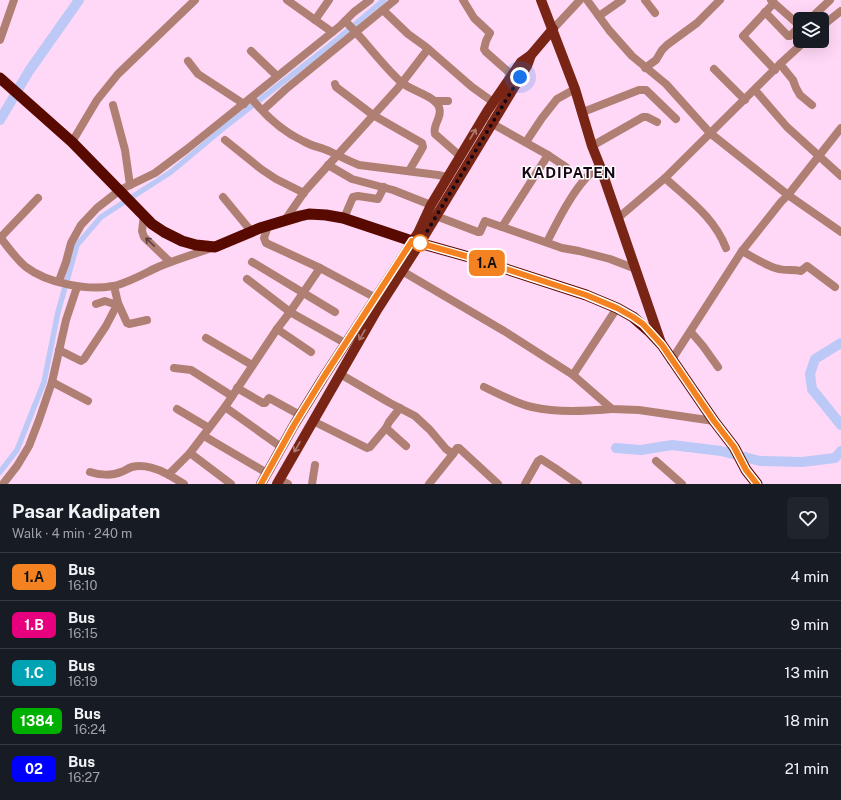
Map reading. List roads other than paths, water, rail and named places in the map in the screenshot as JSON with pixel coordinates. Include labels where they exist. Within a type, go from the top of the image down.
[{"type":"highway","points":[[0,78],[124,190],[141,213],[152,224],[182,241],[196,245],[215,246],[285,220],[309,214],[326,215],[344,218],[586,295],[617,308],[643,324],[662,345],[714,421],[734,447],[746,470],[757,484]]},
{"type":"main road","points":[[541,0],[575,89],[592,146],[662,345]]},
{"type":"main road","points":[[261,484],[300,415],[345,344],[376,298],[436,216],[491,123],[527,66],[532,55],[553,29]]},
{"type":"main road","points":[[270,469],[282,480],[306,432],[376,310],[402,271],[431,205],[447,177],[493,102],[521,62],[532,55]]},
{"type":"main road","points":[[294,425],[306,432]]},
{"type":"street","points":[[0,40],[14,0]]},
{"type":"street","points":[[72,142],[97,100],[118,74],[195,0]]},
{"type":"street","points":[[315,20],[329,0]]},
{"type":"street","points":[[60,282],[71,243],[81,225],[97,208],[160,169],[252,99],[277,76],[346,22],[354,12],[370,0]]},
{"type":"street","points":[[263,110],[286,89],[395,0]]},
{"type":"street","points":[[463,0],[474,18],[489,31],[490,34],[484,49],[512,75]]},
{"type":"street","points":[[553,29],[580,0]]},
{"type":"street","points":[[587,0],[632,56],[666,84],[710,133],[788,195],[840,228]]},
{"type":"street","points":[[599,16],[622,0]]},
{"type":"street","points":[[645,0],[655,13]]},
{"type":"street","points":[[645,68],[656,60],[667,45],[698,23],[720,0]]},
{"type":"street","points":[[817,12],[830,0]]},
{"type":"street","points":[[292,2],[332,32]]},
{"type":"street","points":[[793,20],[772,2],[765,12],[742,36],[793,80],[800,95],[812,105]]},
{"type":"street","points":[[383,10],[408,34],[428,49],[472,87],[493,102]]},
{"type":"street","points":[[829,20],[841,11]]},
{"type":"street","points":[[765,12],[788,36],[793,32]]},
{"type":"street","points":[[346,22],[402,83],[435,102],[440,113],[435,134],[460,156]]},
{"type":"street","points":[[618,218],[665,178],[797,48]]},
{"type":"street","points":[[285,220],[304,193],[402,83],[428,49]]},
{"type":"street","points":[[251,51],[277,76]]},
{"type":"street","points":[[188,61],[198,74],[244,104]]},
{"type":"street","points":[[714,69],[745,100]]},
{"type":"street","points":[[335,84],[336,87],[374,115],[422,143],[423,147],[409,171]]},
{"type":"street","points":[[526,142],[557,99],[575,89]]},
{"type":"street","points":[[583,112],[639,90],[646,90],[676,119]]},
{"type":"street","points":[[755,90],[787,127],[841,176]]},
{"type":"street","points":[[252,99],[280,126],[292,135],[312,146],[329,151],[337,156],[360,165],[447,177]]},
{"type":"street","points":[[435,102],[448,102]]},
{"type":"street","points":[[113,105],[125,150],[124,190]]},
{"type":"street","points":[[592,146],[643,116],[657,122]]},
{"type":"street","points":[[491,123],[526,142],[566,167]]},
{"type":"street","points":[[672,361],[742,251],[840,130]]},
{"type":"street","points":[[225,140],[261,169],[276,179],[304,193]]},
{"type":"street","points":[[502,227],[548,155]]},
{"type":"street","points":[[328,165],[352,179],[384,187],[431,205]]},
{"type":"street","points":[[547,242],[558,219],[570,201],[595,169],[600,166]]},
{"type":"street","points":[[665,178],[708,217],[718,230],[726,248]]},
{"type":"street","points":[[344,218],[353,197],[358,196],[378,199],[384,187]]},
{"type":"street","points":[[223,197],[251,232]]},
{"type":"street","points":[[38,198],[0,237],[13,254],[26,267],[60,282],[87,288],[114,286],[170,262],[215,246]]},
{"type":"street","points":[[141,213],[142,231],[144,237],[170,262]]},
{"type":"street","points":[[436,216],[478,232],[480,232],[485,221],[562,248],[579,251],[636,269]]},
{"type":"street","points":[[268,226],[264,238],[266,243],[320,268],[376,298]]},
{"type":"street","points":[[742,251],[779,269],[801,270],[807,266],[835,287]]},
{"type":"street","points":[[252,262],[335,312]]},
{"type":"street","points":[[169,475],[174,468],[190,453],[210,428],[320,268]]},
{"type":"street","points":[[402,271],[504,331],[573,375],[612,410]]},
{"type":"street","points":[[247,279],[290,312],[345,344]]},
{"type":"street","points":[[3,484],[17,466],[29,446],[40,420],[52,382],[75,286]]},
{"type":"street","points":[[114,286],[117,304],[127,323],[129,324],[147,320]]},
{"type":"street","points":[[96,304],[105,301],[117,304]]},
{"type":"street","points":[[59,350],[81,361],[84,359],[106,326],[117,304]]},
{"type":"street","points":[[573,375],[617,308]]},
{"type":"street","points":[[277,329],[311,352]]},
{"type":"street","points":[[691,332],[718,367]]},
{"type":"street","points":[[206,338],[252,365]]},
{"type":"street","points":[[174,368],[191,370],[232,396]]},
{"type":"street","points":[[340,374],[415,416],[446,449],[453,454]]},
{"type":"street","points":[[52,382],[88,400]]},
{"type":"street","points":[[484,387],[516,402],[531,407],[586,411],[639,410],[714,421]]},
{"type":"street","points":[[237,388],[263,403],[265,403],[269,398],[300,415]]},
{"type":"street","points":[[225,407],[282,447]]},
{"type":"street","points":[[313,421],[367,448],[370,447],[386,428],[400,408]]},
{"type":"street","points":[[177,409],[210,428]]},
{"type":"street","points":[[386,428],[406,446]]},
{"type":"street","points":[[204,436],[270,469]]},
{"type":"street","points":[[429,484],[457,448],[459,448],[498,484]]},
{"type":"street","points":[[190,453],[231,484]]},
{"type":"street","points":[[525,484],[538,461],[541,460],[578,484]]},
{"type":"street","points":[[656,461],[682,484]]},
{"type":"street","points":[[312,484],[315,465]]},
{"type":"street","points":[[90,472],[97,474],[121,473],[132,467],[138,466],[154,469],[169,475],[184,484]]},
{"type":"waterway","points":[[0,120],[29,71],[79,0]]},
{"type":"waterway","points":[[0,472],[17,450],[44,382],[58,312],[77,245],[101,217],[171,172],[226,126],[328,47],[384,0]]},
{"type":"waterway","points":[[841,343],[815,359],[810,374],[812,389],[841,425]]},
{"type":"waterway","points":[[616,448],[641,450],[672,445],[721,451],[760,461],[802,462],[835,458],[841,451]]},
{"type":"district","name":"KADIPATEN","points":[[569,172]]}]
